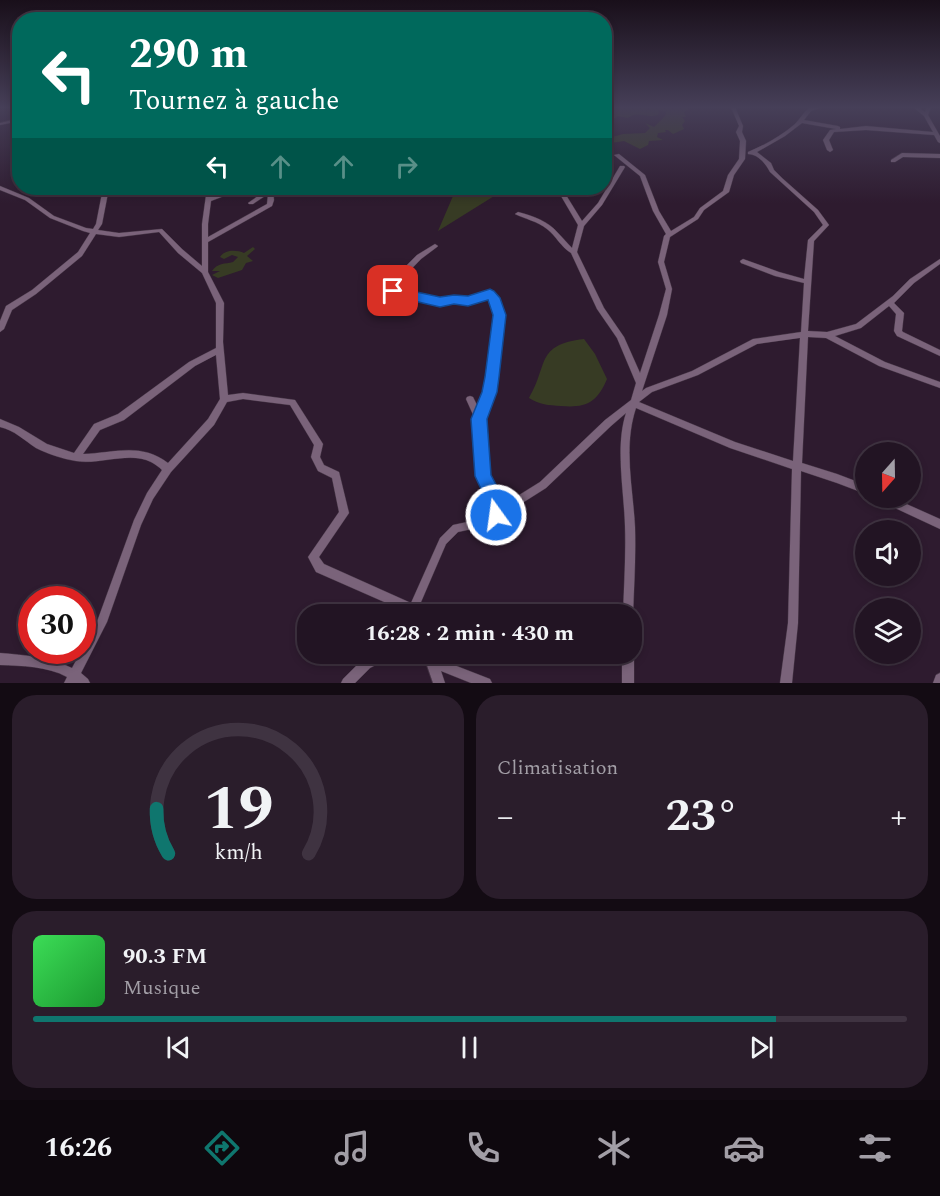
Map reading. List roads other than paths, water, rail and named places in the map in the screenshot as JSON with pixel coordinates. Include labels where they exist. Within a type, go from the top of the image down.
[{"type":"street","points":[[628,604],[630,528],[625,457],[627,423],[663,315],[669,289],[661,262],[669,233],[696,218],[702,209],[723,195],[742,159],[742,139]]},
{"type":"street","points":[[742,159],[778,139]]},
{"type":"street","points":[[827,139],[830,150]]},
{"type":"street","points":[[753,152],[769,164],[772,171],[816,211],[826,225],[811,240],[807,282],[797,467],[794,623],[786,683]]},
{"type":"street","points":[[617,155],[642,175],[656,211],[669,233]]},
{"type":"street","points":[[893,161],[902,155],[940,156]]},
{"type":"street","points":[[612,184],[622,167]]},
{"type":"street","points":[[17,195],[27,199],[52,217],[95,232],[118,235],[160,230],[180,251],[206,272]]},
{"type":"street","points":[[0,329],[9,308],[34,292],[76,257],[95,232],[104,195]]},
{"type":"street","points":[[0,659],[40,662],[77,680],[102,622],[137,523],[150,496],[168,469],[211,423],[224,399],[219,343],[220,303],[206,272],[205,224],[209,195]]},
{"type":"street","points":[[209,200],[223,195]]},
{"type":"street","points":[[251,203],[264,195]]},
{"type":"street","points":[[205,241],[270,205],[272,195]]},
{"type":"street","points":[[574,252],[581,225],[605,195]]},
{"type":"street","points":[[564,196],[581,225]]},
{"type":"street","points":[[518,214],[533,218],[537,223],[554,231],[566,248],[574,252],[601,309],[620,337],[640,382]]},
{"type":"street","points":[[435,246],[419,257],[392,285],[393,291],[440,302],[454,299],[468,301],[490,294],[494,298],[500,315],[490,392],[479,419]]},
{"type":"street","points":[[743,261],[807,282]]},
{"type":"street","points":[[417,604],[443,541],[456,528],[483,523],[543,485],[649,390],[695,374],[756,341],[805,334],[827,335],[858,326],[940,261]]},
{"type":"street","points":[[889,302],[900,313],[898,331],[900,334],[940,353]]},
{"type":"street","points":[[827,335],[882,364],[940,385]]},
{"type":"street","points":[[76,457],[96,427],[121,417],[219,343]]},
{"type":"street","points":[[224,399],[243,396],[292,402],[319,444],[315,457],[321,468],[336,475],[344,513],[313,557],[321,568],[395,604]]},
{"type":"street","points":[[470,399],[479,419],[483,476],[498,505],[496,515]]},
{"type":"street","points":[[633,403],[706,435],[855,485]]},
{"type":"street","points":[[0,423],[19,430],[41,446],[76,457],[102,458],[135,454],[153,458],[168,469]]},
{"type":"street","points":[[905,508],[940,524]]},
{"type":"street","points":[[347,683],[366,664]]},
{"type":"street","points":[[432,664],[439,683]]},
{"type":"street","points":[[443,664],[486,683]]},
{"type":"street","points":[[628,664],[628,683]]}]
